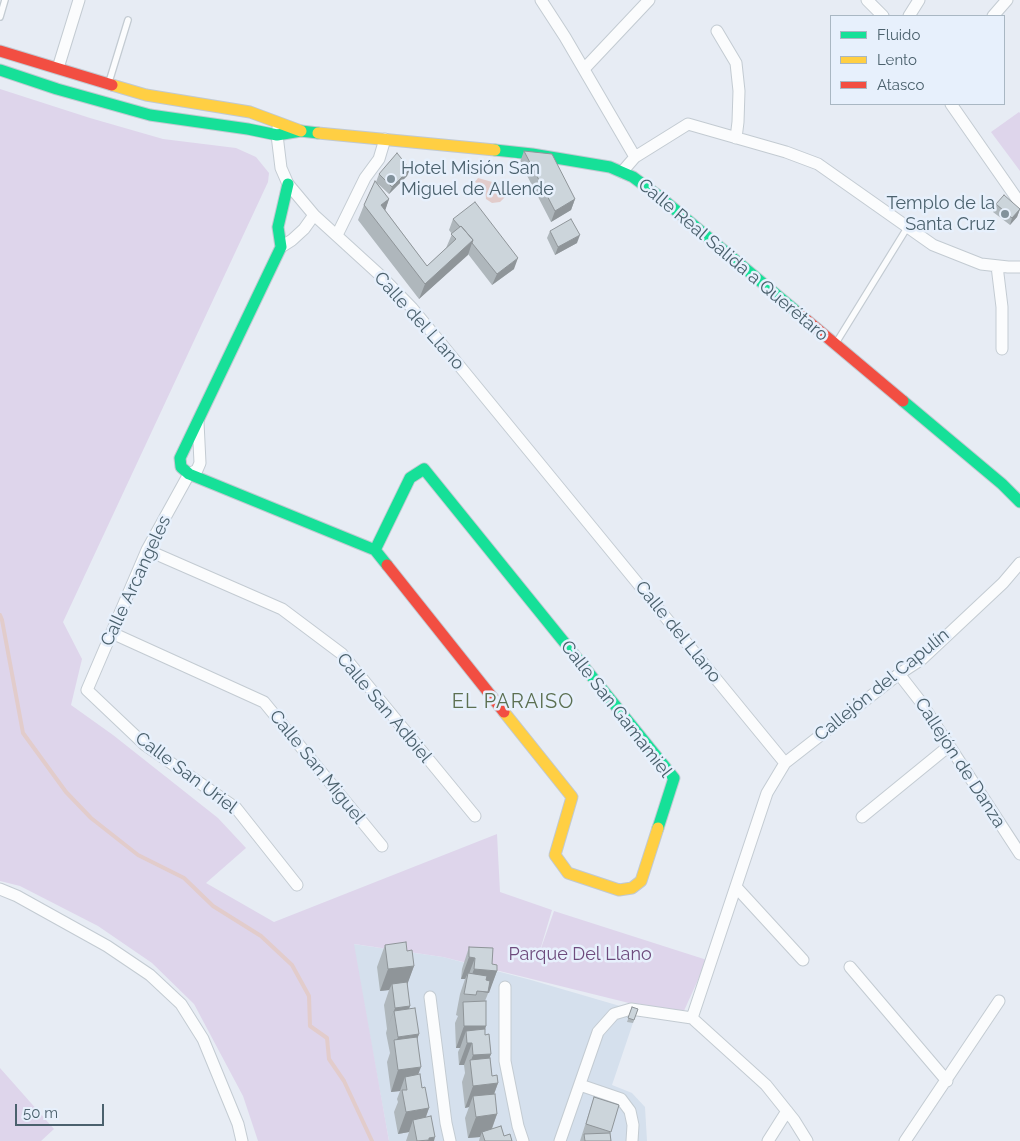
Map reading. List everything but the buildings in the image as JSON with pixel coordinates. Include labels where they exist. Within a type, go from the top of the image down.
[{"type":"street","points":[[58,68],[79,0]]},
{"type":"street","points":[[542,0],[635,157]]},
{"type":"street","points":[[584,69],[649,0]]},
{"type":"street","points":[[867,0],[882,15]]},
{"type":"street","points":[[910,15],[919,0]]},
{"type":"street","points":[[994,15],[1007,0]]},
{"type":"street","points":[[717,31],[736,63],[739,91],[736,138]]},
{"type":"street","name":"Calle Real Salida a Querétaro","points":[[0,51],[146,95],[250,112],[301,130],[532,154],[610,167],[622,172],[633,177],[660,197],[834,345],[1002,484],[1020,502]]},
{"type":"street","name":"Calle Real Salida a Querétaro","points":[[0,70],[57,89],[150,115],[277,135],[301,130]]},
{"type":"street","points":[[958,106],[1020,203]]},
{"type":"street","name":"Calle del Llano","points":[[278,121],[277,135],[281,168],[288,184],[314,215],[382,277],[412,308],[785,763]]},
{"type":"street","points":[[622,172],[635,157],[688,124],[786,152],[818,164],[933,245],[980,264],[1020,267]]},
{"type":"street","points":[[337,235],[365,178],[380,159],[385,139]]},
{"type":"street","points":[[281,247],[278,227],[288,184]]},
{"type":"street","name":"Calle Arcangeles","points":[[189,474],[180,467],[180,458],[281,247],[292,240],[314,215]]},
{"type":"street","points":[[997,266],[1002,307],[1002,348]]},
{"type":"street","name":"Calle Arcangeles","points":[[87,690],[147,550],[189,474],[197,470],[200,464],[198,420]]},
{"type":"street","name":"Calle San Gamamiel","points":[[189,474],[374,550],[572,798],[555,855],[561,865],[568,873],[618,890],[632,888],[641,881],[674,778],[424,469],[410,478],[374,550]]},
{"type":"street","name":"Calle San Adbiel","points":[[147,550],[282,609],[342,654],[474,816]]},
{"type":"street","name":"Callejón del Capulín","points":[[785,763],[899,674],[922,659],[1003,583],[1020,563]]},
{"type":"street","name":"Calle San Miguel","points":[[112,633],[264,702],[382,846]]},
{"type":"street","name":"Callejón de Danza","points":[[899,674],[920,700],[1020,854]]},
{"type":"street","name":"Calle San Uriel","points":[[87,690],[145,745],[236,808],[297,885]]},
{"type":"street","points":[[862,817],[949,746]]},
{"type":"street","points":[[692,1018],[767,793],[785,763]]},
{"type":"street","points":[[736,888],[803,960]]},
{"type":"street","points":[[0,889],[17,896],[107,946],[150,975],[181,1004],[203,1039],[238,1124],[242,1141]]},
{"type":"street","points":[[850,966],[947,1081]]},
{"type":"street","points":[[505,987],[505,1061],[518,1126],[523,1141]]},
{"type":"street","points":[[430,997],[450,1141]]},
{"type":"street","points":[[905,1141],[999,1001]]},
{"type":"street","points":[[560,1141],[598,1032],[614,1014],[631,1009],[692,1018],[766,1085],[787,1111],[807,1141]]},
{"type":"street","points":[[580,1085],[622,1099],[630,1110],[633,1125],[632,1141]]},
{"type":"street","points":[[768,1141],[787,1111]]},
{"type":"lane","points":[[0,17],[5,0]]},
{"type":"lane","points":[[109,84],[128,20]]},
{"type":"lane","points":[[834,345],[907,228]]},
{"type":"shaded area","points":[[478,178],[503,185],[506,191],[505,197],[500,202],[492,203],[486,199],[485,187],[475,182]]},
{"type":"shaded area","points":[[353,944],[443,957],[637,1011],[612,1085],[632,1093],[645,1107],[647,1141],[389,1141]]},
{"type":"green space","name":"Parque Del Llano","points":[[0,89],[163,139],[236,148],[256,157],[269,173],[268,182],[63,622],[82,659],[71,705],[113,735],[218,818],[246,848],[206,883],[274,922],[497,834],[500,892],[552,910],[538,957],[554,911],[707,960],[683,1013],[637,1005],[443,957],[354,944],[389,1141],[258,1141],[243,1096],[194,1004],[152,963],[98,926],[20,886],[0,881]]},
{"type":"green space","points":[[1020,113],[1020,171],[991,132]]},
{"type":"green space","points":[[0,1068],[54,1129],[41,1141],[0,1141]]},
{"type":"waterway","points":[[0,615],[23,733],[66,792],[91,818],[138,855],[184,878],[213,906],[261,936],[292,965],[309,996],[310,1026],[327,1038],[329,1059],[344,1081],[372,1141]]},
{"type":"traffic: fast","points":[[0,70],[57,89],[150,115],[277,135],[301,131],[318,133]]},
{"type":"traffic: fast","points":[[495,150],[610,167],[633,177],[660,197],[797,312]]},
{"type":"traffic: fast","points":[[288,184],[278,227],[281,247],[180,458],[181,467],[189,474],[375,550],[387,565]]},
{"type":"traffic: fast","points":[[903,401],[1002,484],[1020,502]]},
{"type":"traffic: fast","points":[[375,550],[410,478],[424,469],[674,778],[658,828]]},
{"type":"traffic: slow","points":[[112,85],[146,95],[250,112],[301,131]]},
{"type":"traffic: slow","points":[[318,133],[495,150]]},
{"type":"traffic: slow","points":[[504,712],[572,797],[555,855],[568,873],[619,890],[632,888],[641,881],[658,828]]},
{"type":"traffic: jam","points":[[0,51],[112,85]]},
{"type":"traffic: jam","points":[[797,312],[903,401]]},
{"type":"traffic: jam","points":[[387,565],[504,712]]},
{"type":"place","name":"Hotel Misión San Miguel de Allende","points":[[391,179]]},
{"type":"place","name":"Templo de la Santa Cruz","points":[[1005,214]]},
{"type":"district","name":"EL PARAISO","points":[[513,702]]}]
